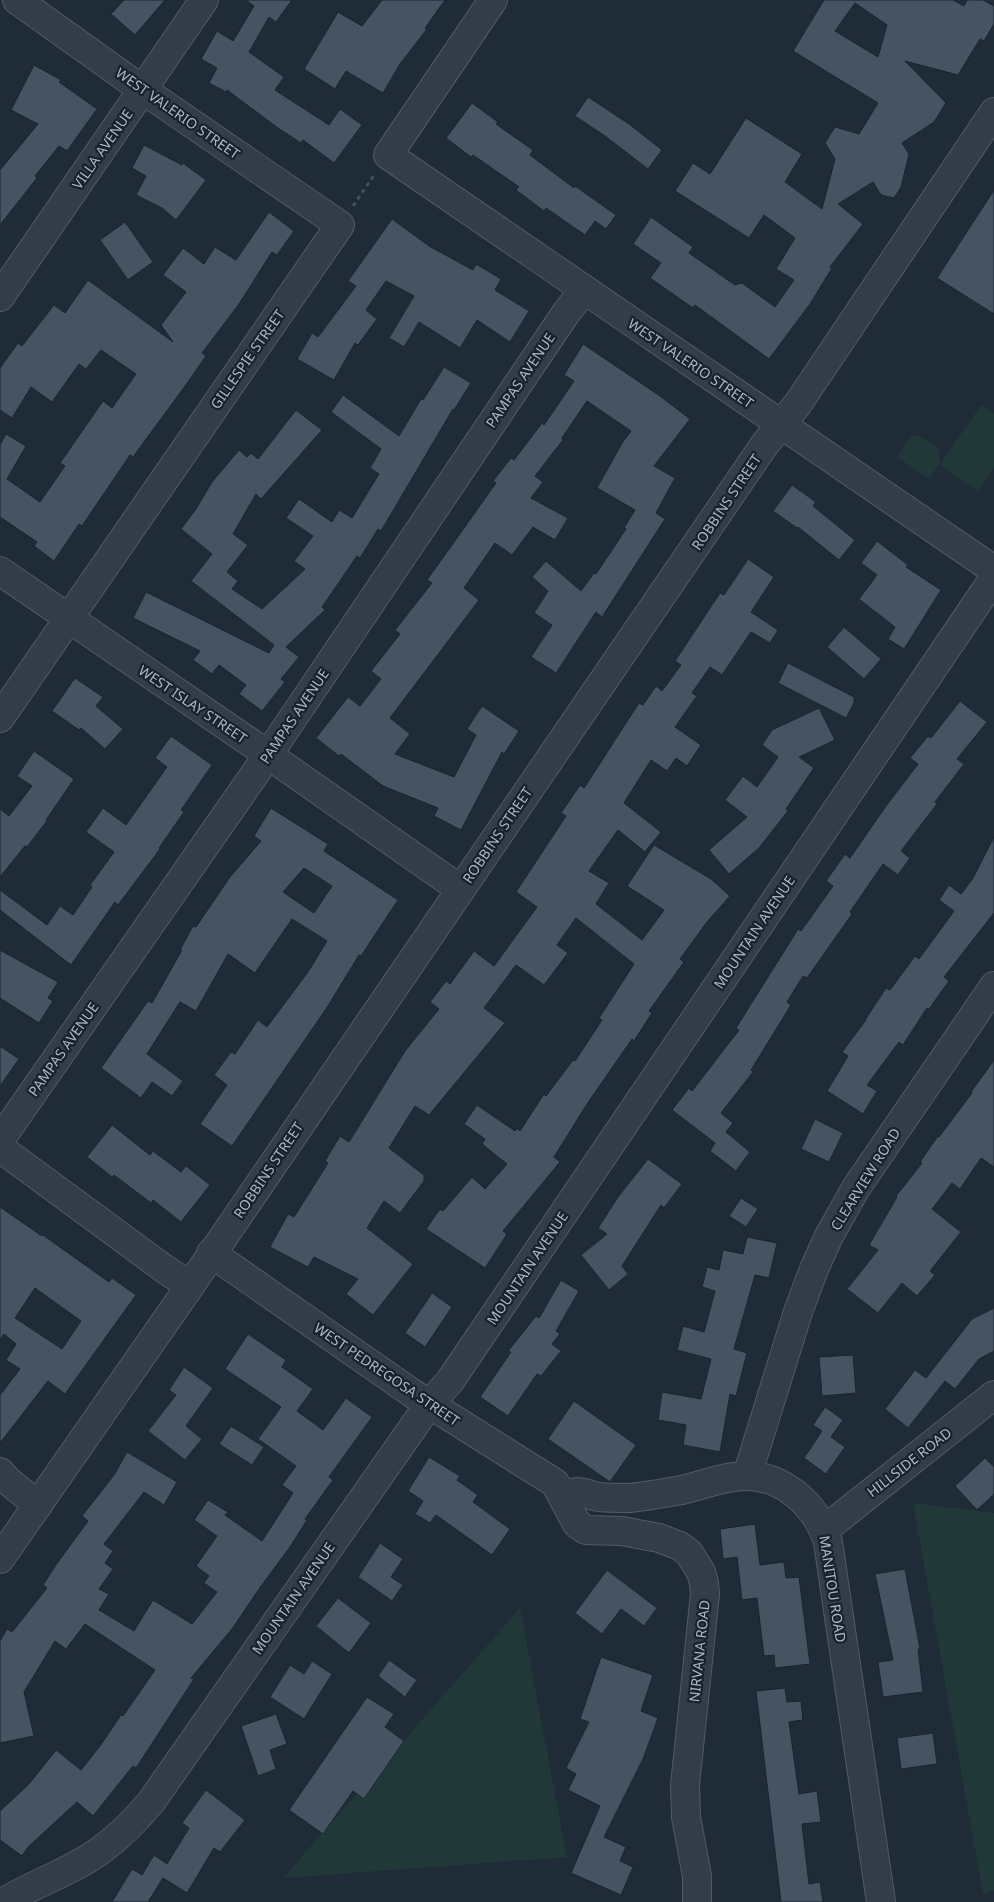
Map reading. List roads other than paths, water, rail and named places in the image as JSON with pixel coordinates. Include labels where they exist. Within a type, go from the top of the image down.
[{"type":"street","name":"WEST VALERIO STREET","points":[[17,0],[143,90],[340,225]]},
{"type":"street","name":"VILLA AVENUE","points":[[0,297],[204,0]]},
{"type":"street","name":"WEST VALERIO STREET","points":[[493,0],[388,155],[994,570]]},
{"type":"street","name":"ROBBINS STREET","points":[[0,1560],[190,1286],[460,889],[781,424],[797,405],[994,112]]},
{"type":"street","name":"GILLESPIE STREET","points":[[0,718],[340,225]]},
{"type":"street","name":"PAMPAS AVENUE","points":[[0,1140],[268,755],[566,313],[584,290]]},
{"type":"street","name":"WEST ISLAY STREET","points":[[0,572],[460,889]]},
{"type":"street","name":"MOUNTAIN AVENUE","points":[[4,1902],[100,1851],[128,1829],[151,1802],[430,1404],[456,1373],[994,578]]},
{"type":"street","name":"CLEARVIEW ROAD","points":[[747,1476],[798,1312],[829,1236],[856,1188],[994,986]]},
{"type":"street","points":[[0,1148],[190,1286]]},
{"type":"street","name":"WEST PEDREGOSA STREET","points":[[211,1253],[430,1404],[555,1483],[562,1495]]},
{"type":"street","name":"HILLSIDE ROAD","points":[[824,1530],[994,1395]]},
{"type":"street","points":[[0,1472],[16,1488],[38,1505]]},
{"type":"street","name":"MANITOU ROAD","points":[[562,1495],[578,1492],[598,1496],[629,1498],[682,1490],[733,1476],[747,1476],[768,1480],[793,1491],[812,1510],[824,1530],[828,1542],[881,1902]]},
{"type":"street","name":"NIRVANA ROAD","points":[[562,1495],[577,1524],[586,1530],[622,1531],[680,1546],[689,1553],[701,1572],[705,1594],[685,1785],[686,1816],[697,1876],[697,1902]]}]
